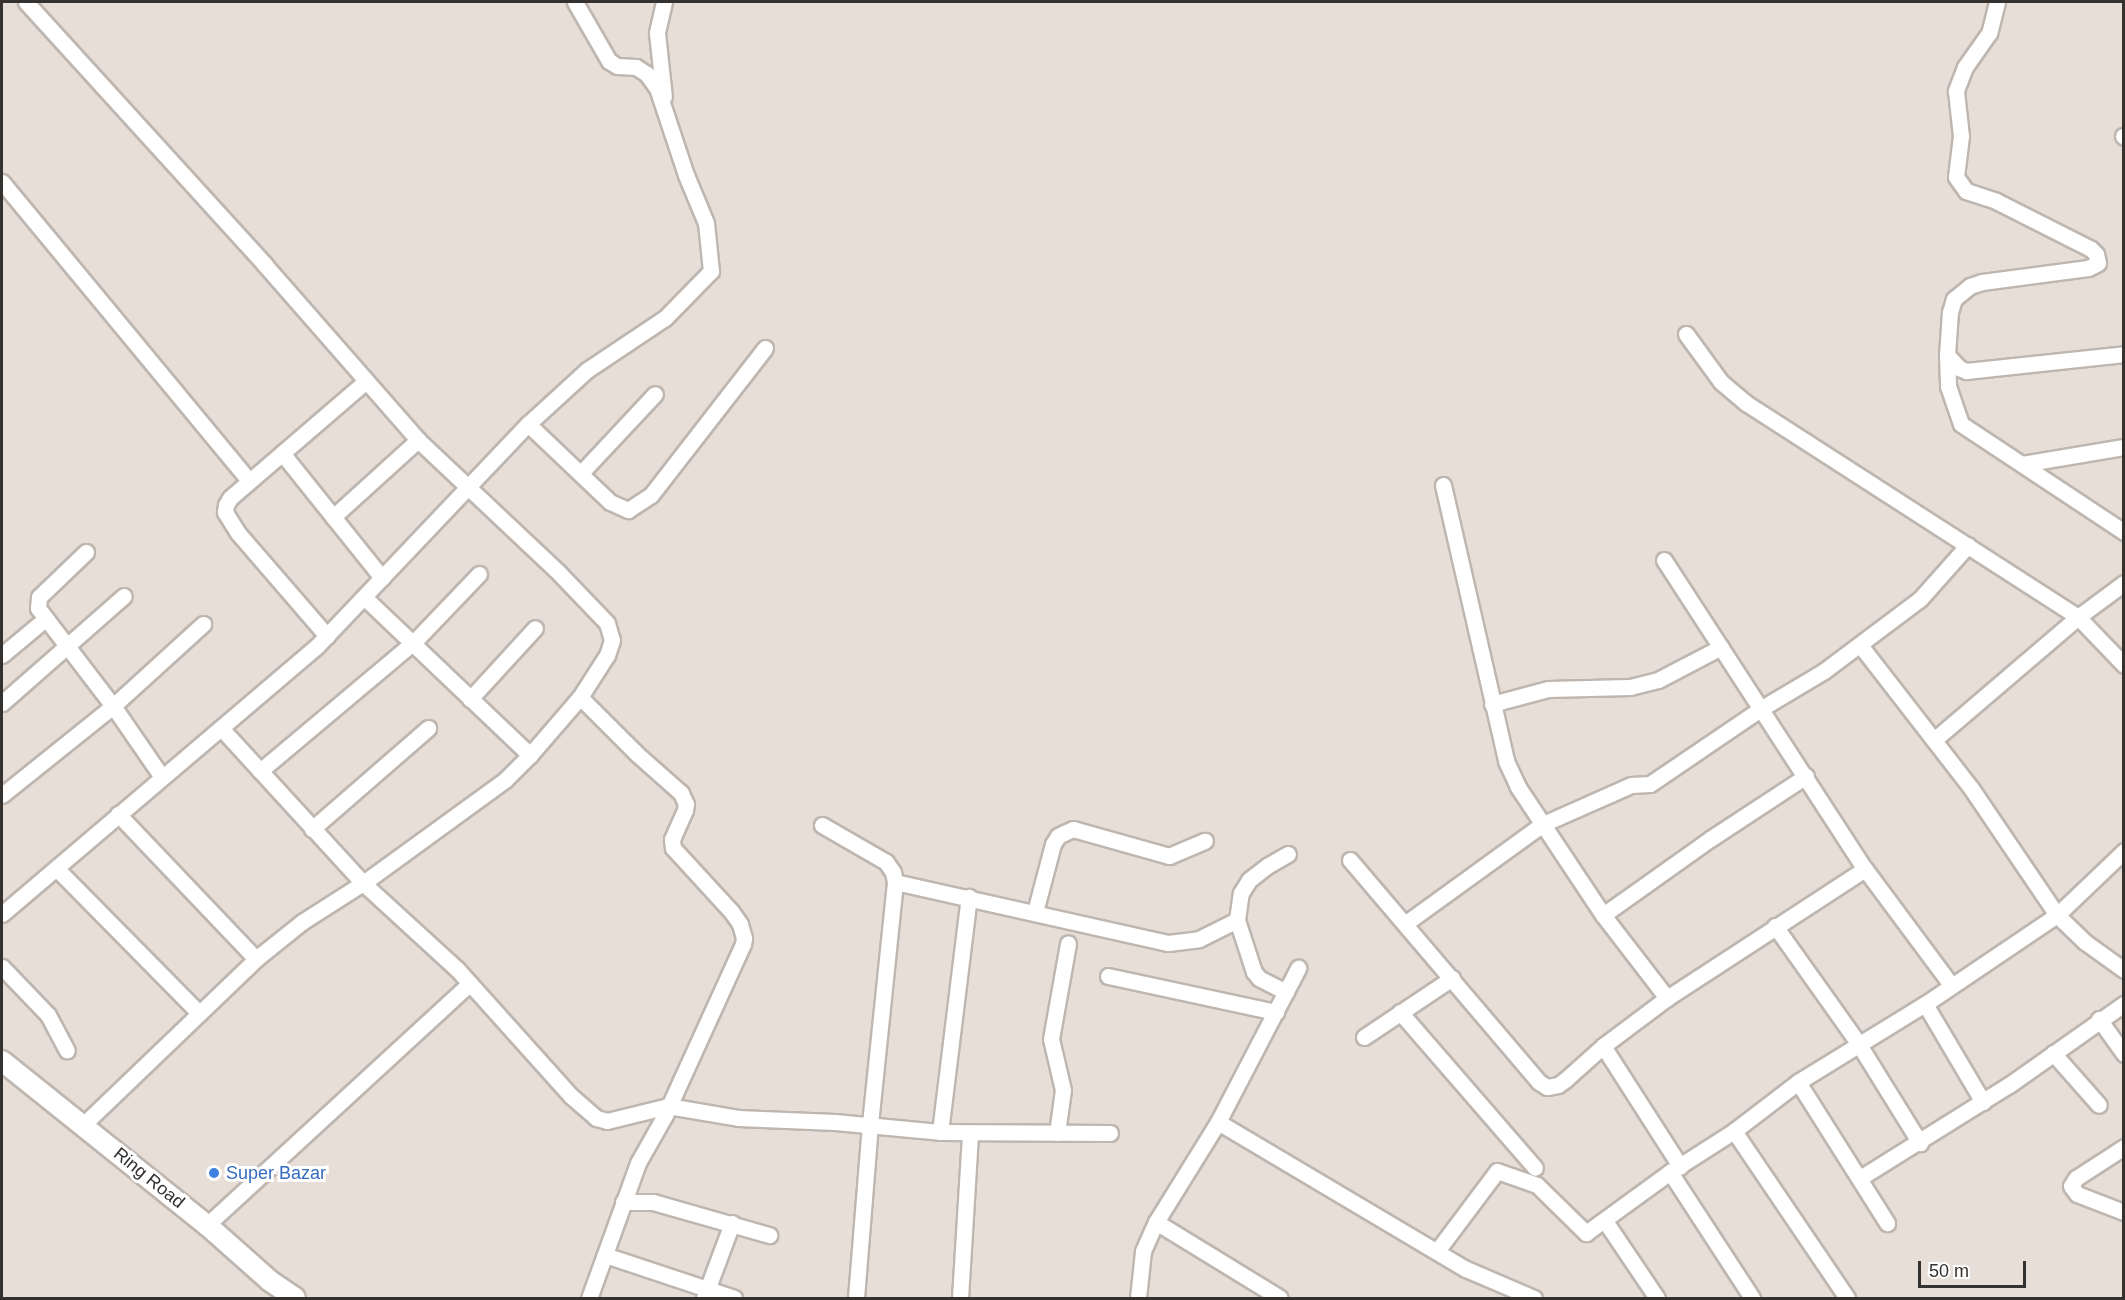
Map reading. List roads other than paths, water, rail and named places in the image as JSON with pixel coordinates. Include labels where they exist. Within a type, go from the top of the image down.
[{"type":"main road","name":"Ring Road","points":[[2,1061],[207,1225],[270,1281],[294,1299]]},
{"type":"street","points":[[26,2],[265,264],[418,440],[466,488],[559,573],[607,623],[612,640],[610,648],[580,697],[505,780],[363,884],[302,922],[256,959],[83,1125]]},
{"type":"street","points":[[575,2],[609,61],[617,66],[636,67],[647,74],[664,104]]},
{"type":"street","points":[[2,914],[327,636],[528,424],[587,370],[665,318],[711,271],[706,223],[686,175],[664,104],[657,33],[664,2]]},
{"type":"street","points":[[1997,2],[1989,33],[1965,67],[1956,92],[1961,136],[1956,177],[1966,191],[1996,201],[2091,249],[2097,254],[2098,263],[2088,268],[1982,282],[1970,286],[1954,299],[1950,312],[1947,355],[1948,386],[1961,424],[2124,532]]},
{"type":"street","points":[[2,182],[249,481]]},
{"type":"street","points":[[1686,334],[1721,382],[1746,403],[2078,617],[2124,665]]},
{"type":"street","points":[[528,424],[604,497],[621,509],[628,510],[644,502],[765,348]]},
{"type":"street","points":[[1947,355],[1959,369],[1966,371],[2124,354]]},
{"type":"street","points":[[327,636],[230,523],[225,512],[226,505],[230,498],[249,481],[366,381]]},
{"type":"street","points":[[580,472],[655,393]]},
{"type":"street","points":[[333,517],[418,440]]},
{"type":"street","points":[[2022,464],[2124,447]]},
{"type":"street","points":[[282,453],[382,578]]},
{"type":"street","points":[[1443,484],[1487,670],[1492,704],[1506,762],[1518,787],[1604,915],[1667,998]]},
{"type":"street","points":[[1406,923],[1542,824],[1631,785],[1650,783],[1762,708],[1824,671],[1920,599],[1968,545]]},
{"type":"street","points":[[86,552],[39,597],[38,609],[66,649],[112,706],[162,777]]},
{"type":"street","points":[[1664,561],[1865,869],[1951,985]]},
{"type":"street","points":[[260,771],[414,642],[479,574]]},
{"type":"street","points":[[1934,740],[2078,617],[2124,583]]},
{"type":"street","points":[[2,703],[124,596]]},
{"type":"street","points":[[364,598],[414,642],[530,755]]},
{"type":"street","points":[[2,655],[44,620]]},
{"type":"street","points":[[2,795],[112,706],[203,624]]},
{"type":"street","points":[[470,699],[535,628]]},
{"type":"street","points":[[1860,645],[1971,788],[2057,915],[2085,942],[2124,970]]},
{"type":"street","points":[[1492,704],[1548,689],[1630,687],[1658,680],[1721,647]]},
{"type":"street","points":[[580,697],[637,754],[681,793],[686,804],[672,839],[673,848],[731,911],[744,938],[668,1106],[638,1163],[589,1299]]},
{"type":"street","points":[[221,728],[363,884],[470,983],[571,1096],[596,1118],[607,1121],[668,1106],[738,1118],[870,1124],[940,1132],[1110,1133]]},
{"type":"street","points":[[312,829],[428,728]]},
{"type":"street","points":[[1604,915],[1710,839],[1806,776]]},
{"type":"street","points":[[118,814],[256,959]]},
{"type":"street","points":[[822,825],[886,862],[895,882],[870,1124],[856,1299]]},
{"type":"street","points":[[1035,912],[1053,844],[1064,832],[1073,829],[1169,856],[1205,841]]},
{"type":"street","points":[[1437,1251],[1497,1171],[1537,1185],[1586,1233],[1675,1169],[1734,1131],[1798,1082],[1858,1043],[1925,1004],[2057,915],[2124,851]]},
{"type":"street","points":[[1286,992],[1259,978],[1254,972],[1236,920],[1241,893],[1249,880],[1267,866],[1288,855]]},
{"type":"street","points":[[1350,860],[1406,923],[1539,1082],[1547,1087],[1558,1085],[1565,1080],[1603,1046],[1667,998],[1865,869]]},
{"type":"street","points":[[56,868],[199,1014]]},
{"type":"street","points":[[895,882],[1168,943],[1199,939],[1236,920]]},
{"type":"street","points":[[940,1132],[969,897]]},
{"type":"street","points":[[1775,926],[1858,1043],[1920,1143]]},
{"type":"street","points":[[1057,1133],[1063,1090],[1051,1039],[1068,944]]},
{"type":"street","points":[[2,967],[48,1015],[67,1050]]},
{"type":"street","points":[[1138,1299],[1143,1251],[1156,1222],[1218,1122],[1299,968]]},
{"type":"street","points":[[1108,976],[1276,1012]]},
{"type":"street","points":[[1364,1036],[1452,978]]},
{"type":"street","points":[[207,1225],[470,983]]},
{"type":"street","points":[[1925,1004],[1983,1102]]},
{"type":"street","points":[[1860,1178],[1983,1102],[2099,1019],[2124,1004]]},
{"type":"street","points":[[1400,1012],[1535,1168]]},
{"type":"street","points":[[2099,1019],[2124,1054]]},
{"type":"street","points":[[1603,1046],[1752,1299]]},
{"type":"street","points":[[2053,1053],[2099,1105]]},
{"type":"street","points":[[1798,1082],[1887,1223]]},
{"type":"street","points":[[1218,1122],[1466,1269],[1534,1299]]},
{"type":"street","points":[[1734,1131],[1847,1299]]},
{"type":"street","points":[[960,1299],[970,1133]]},
{"type":"street","points":[[2124,1147],[2076,1178],[2071,1186],[2077,1194],[2124,1212]]},
{"type":"street","points":[[623,1202],[653,1202],[769,1235]]},
{"type":"street","points":[[1605,1221],[1657,1299]]},
{"type":"street","points":[[1156,1222],[1280,1299]]},
{"type":"street","points":[[706,1294],[732,1223]]},
{"type":"street","points":[[605,1255],[706,1294],[734,1299]]},
{"type":"place","name":"Super Bazar","points":[[214,1173]]}]
